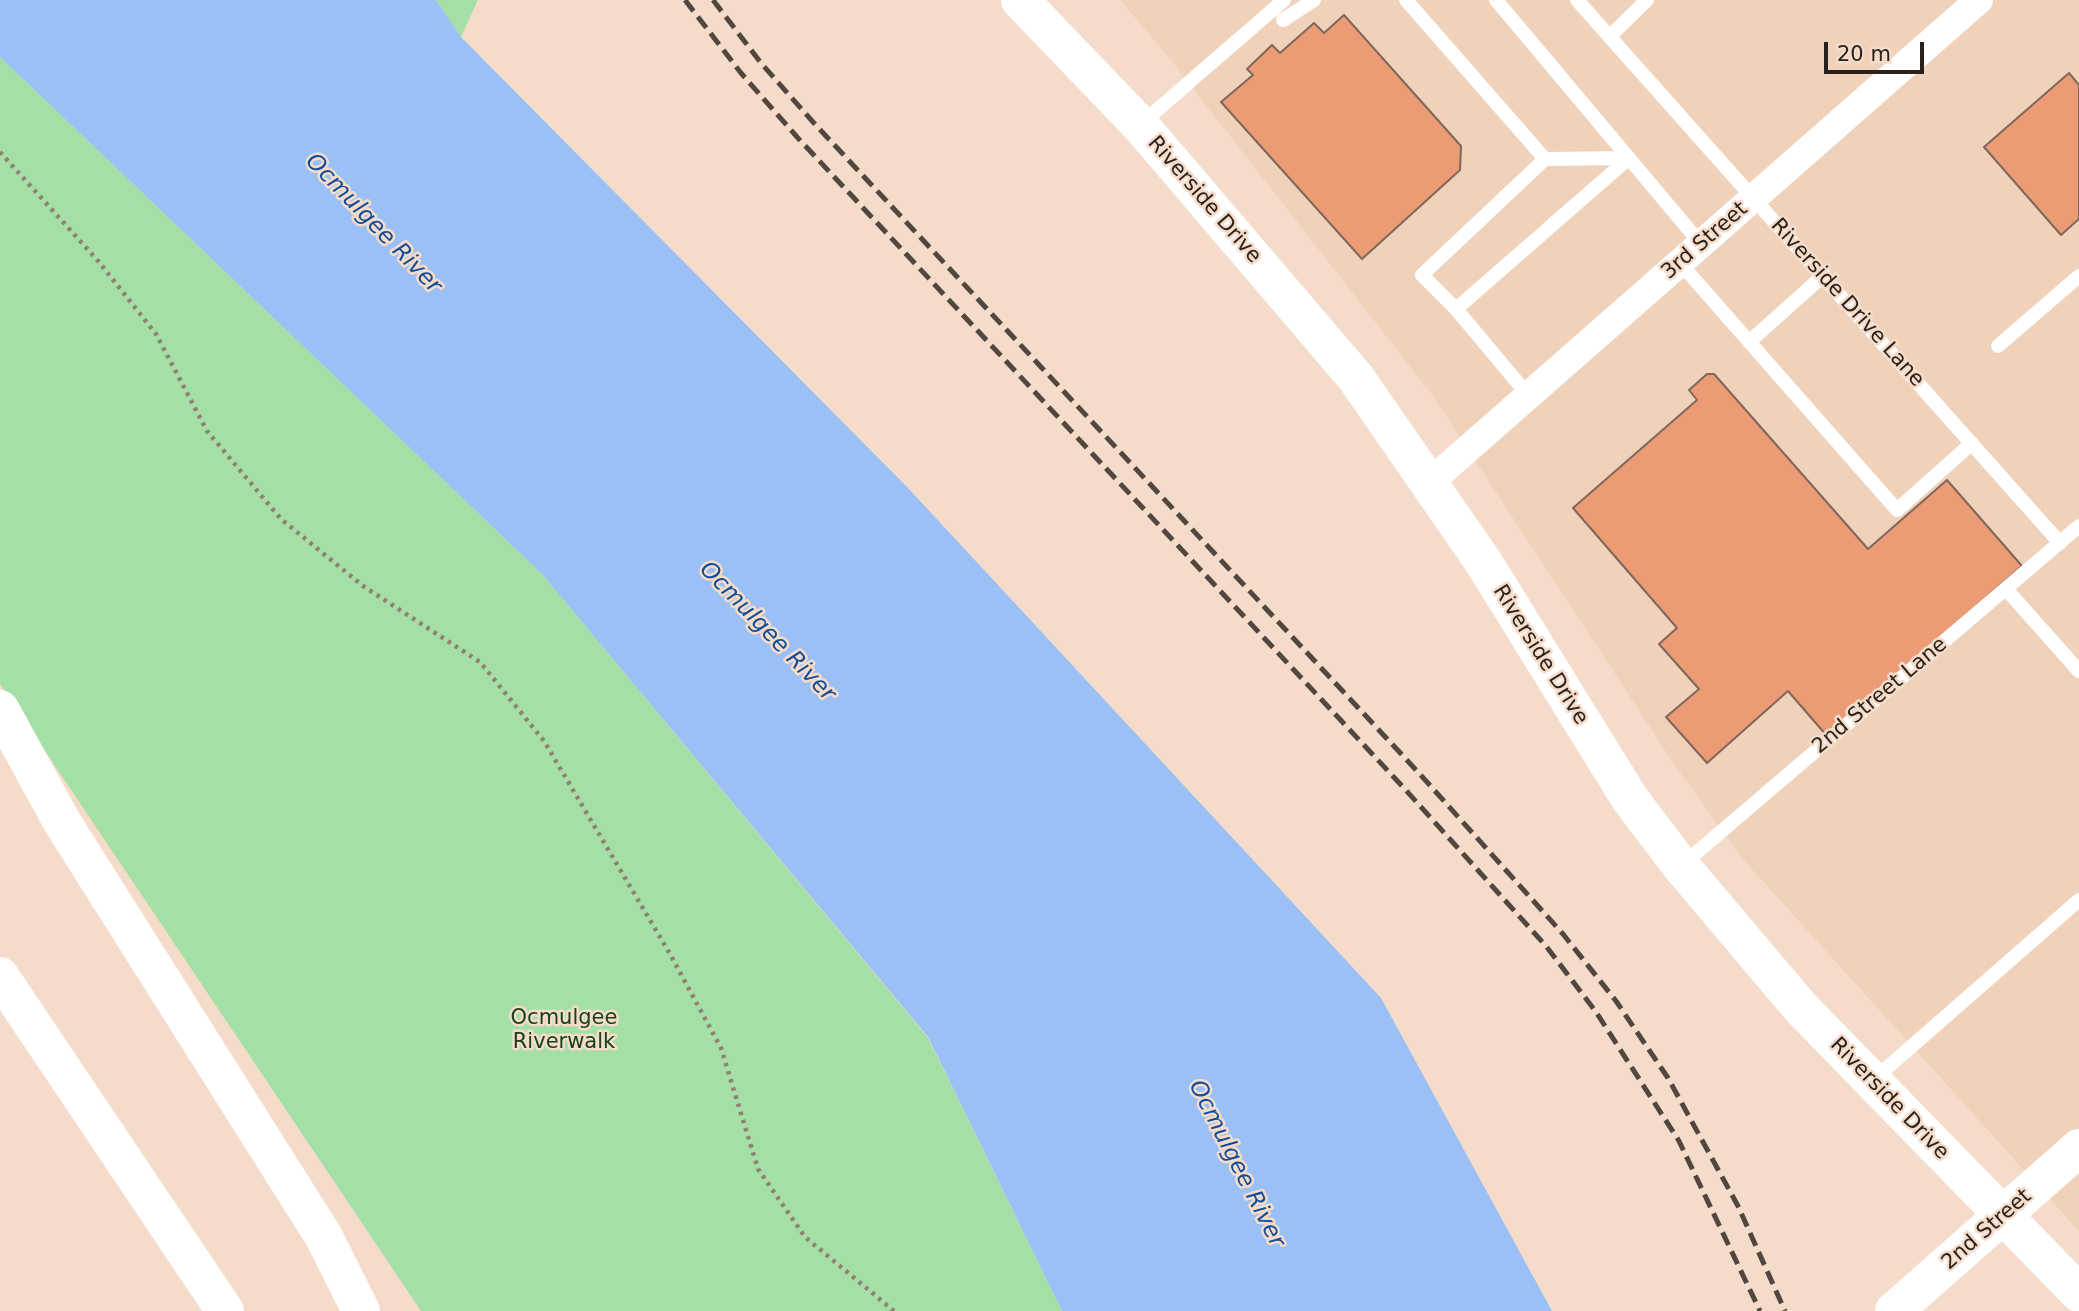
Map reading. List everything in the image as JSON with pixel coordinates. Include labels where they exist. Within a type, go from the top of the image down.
[{"type":"main road","name":"Riverside Drive","points":[[1020,0],[1140,125],[1356,378],[1484,563],[1630,799],[1681,866],[1801,1009],[2072,1281]]},
{"type":"main road","points":[[0,709],[62,822],[324,1237],[361,1311]]},
{"type":"main road","points":[[0,976],[225,1311]]},
{"type":"main road","name":"2nd Street","points":[[1895,1311],[2079,1148]]},
{"type":"street","name":"3rd Street","points":[[1430,482],[1979,0]]},
{"type":"lane","points":[[1140,125],[1284,0]]},
{"type":"lane","points":[[1283,20],[1314,0]]},
{"type":"lane","points":[[1406,0],[1545,159]]},
{"type":"lane","points":[[1496,0],[1701,244]]},
{"type":"lane","name":"Riverside Drive Lane","points":[[1577,0],[2060,543]]},
{"type":"lane","points":[[1610,36],[1647,0]]},
{"type":"lane","points":[[1528,395],[1456,309],[1422,275],[1545,159],[1629,158]]},
{"type":"lane","points":[[1456,309],[1629,158]]},
{"type":"lane","points":[[1680,263],[1897,510],[1972,443]]},
{"type":"lane","points":[[1749,342],[1824,275]]},
{"type":"lane","points":[[1998,346],[2079,275]]},
{"type":"lane","name":"2nd Street Lane","points":[[1681,866],[2079,526]]},
{"type":"lane","points":[[2006,589],[2079,671]]},
{"type":"lane","points":[[1872,1082],[2079,900]]},
{"type":"path","points":[[0,152],[99,262],[156,334],[207,431],[281,519],[363,586],[480,662],[544,741],[670,954],[721,1048],[758,1169],[804,1237],[894,1311]]},
{"type":"shaded area","points":[[1120,0],[2079,0],[2079,1231],[1742,858],[1676,767],[1433,396],[1166,54]]},
{"type":"green space","points":[[436,0],[478,0],[461,37]]},
{"type":"green space","name":"Ocmulgee Riverwalk","points":[[0,57],[542,574],[928,1038],[1062,1311],[421,1311],[0,684]]},
{"type":"water","name":"Ocmulgee River","points":[[0,0],[436,0],[461,37],[908,488],[1381,998],[1552,1311],[1062,1311],[928,1037],[542,574],[0,57]]},
{"type":"building","points":[[1344,15],[1461,146],[1460,170],[1362,259],[1221,102],[1253,75],[1247,69],[1272,45],[1280,53],[1314,23],[1324,33]]},
{"type":"building","points":[[2069,73],[2079,85],[2079,219],[2061,235],[1984,147]]},
{"type":"building","points":[[1707,374],[1714,374],[1868,549],[1947,480],[2022,566],[1827,736],[1788,691],[1707,763],[1666,717],[1699,689],[1659,644],[1677,628],[1573,508],[1697,400],[1689,390]]},
{"type":"railway","points":[[685,0],[741,73],[797,137],[1403,787],[1546,946],[1596,1012],[1679,1141],[1760,1311]]},
{"type":"railway","points":[[713,0],[761,63],[813,122],[1418,772],[1563,934],[1616,1001],[1668,1078],[1738,1206],[1785,1311]]}]
